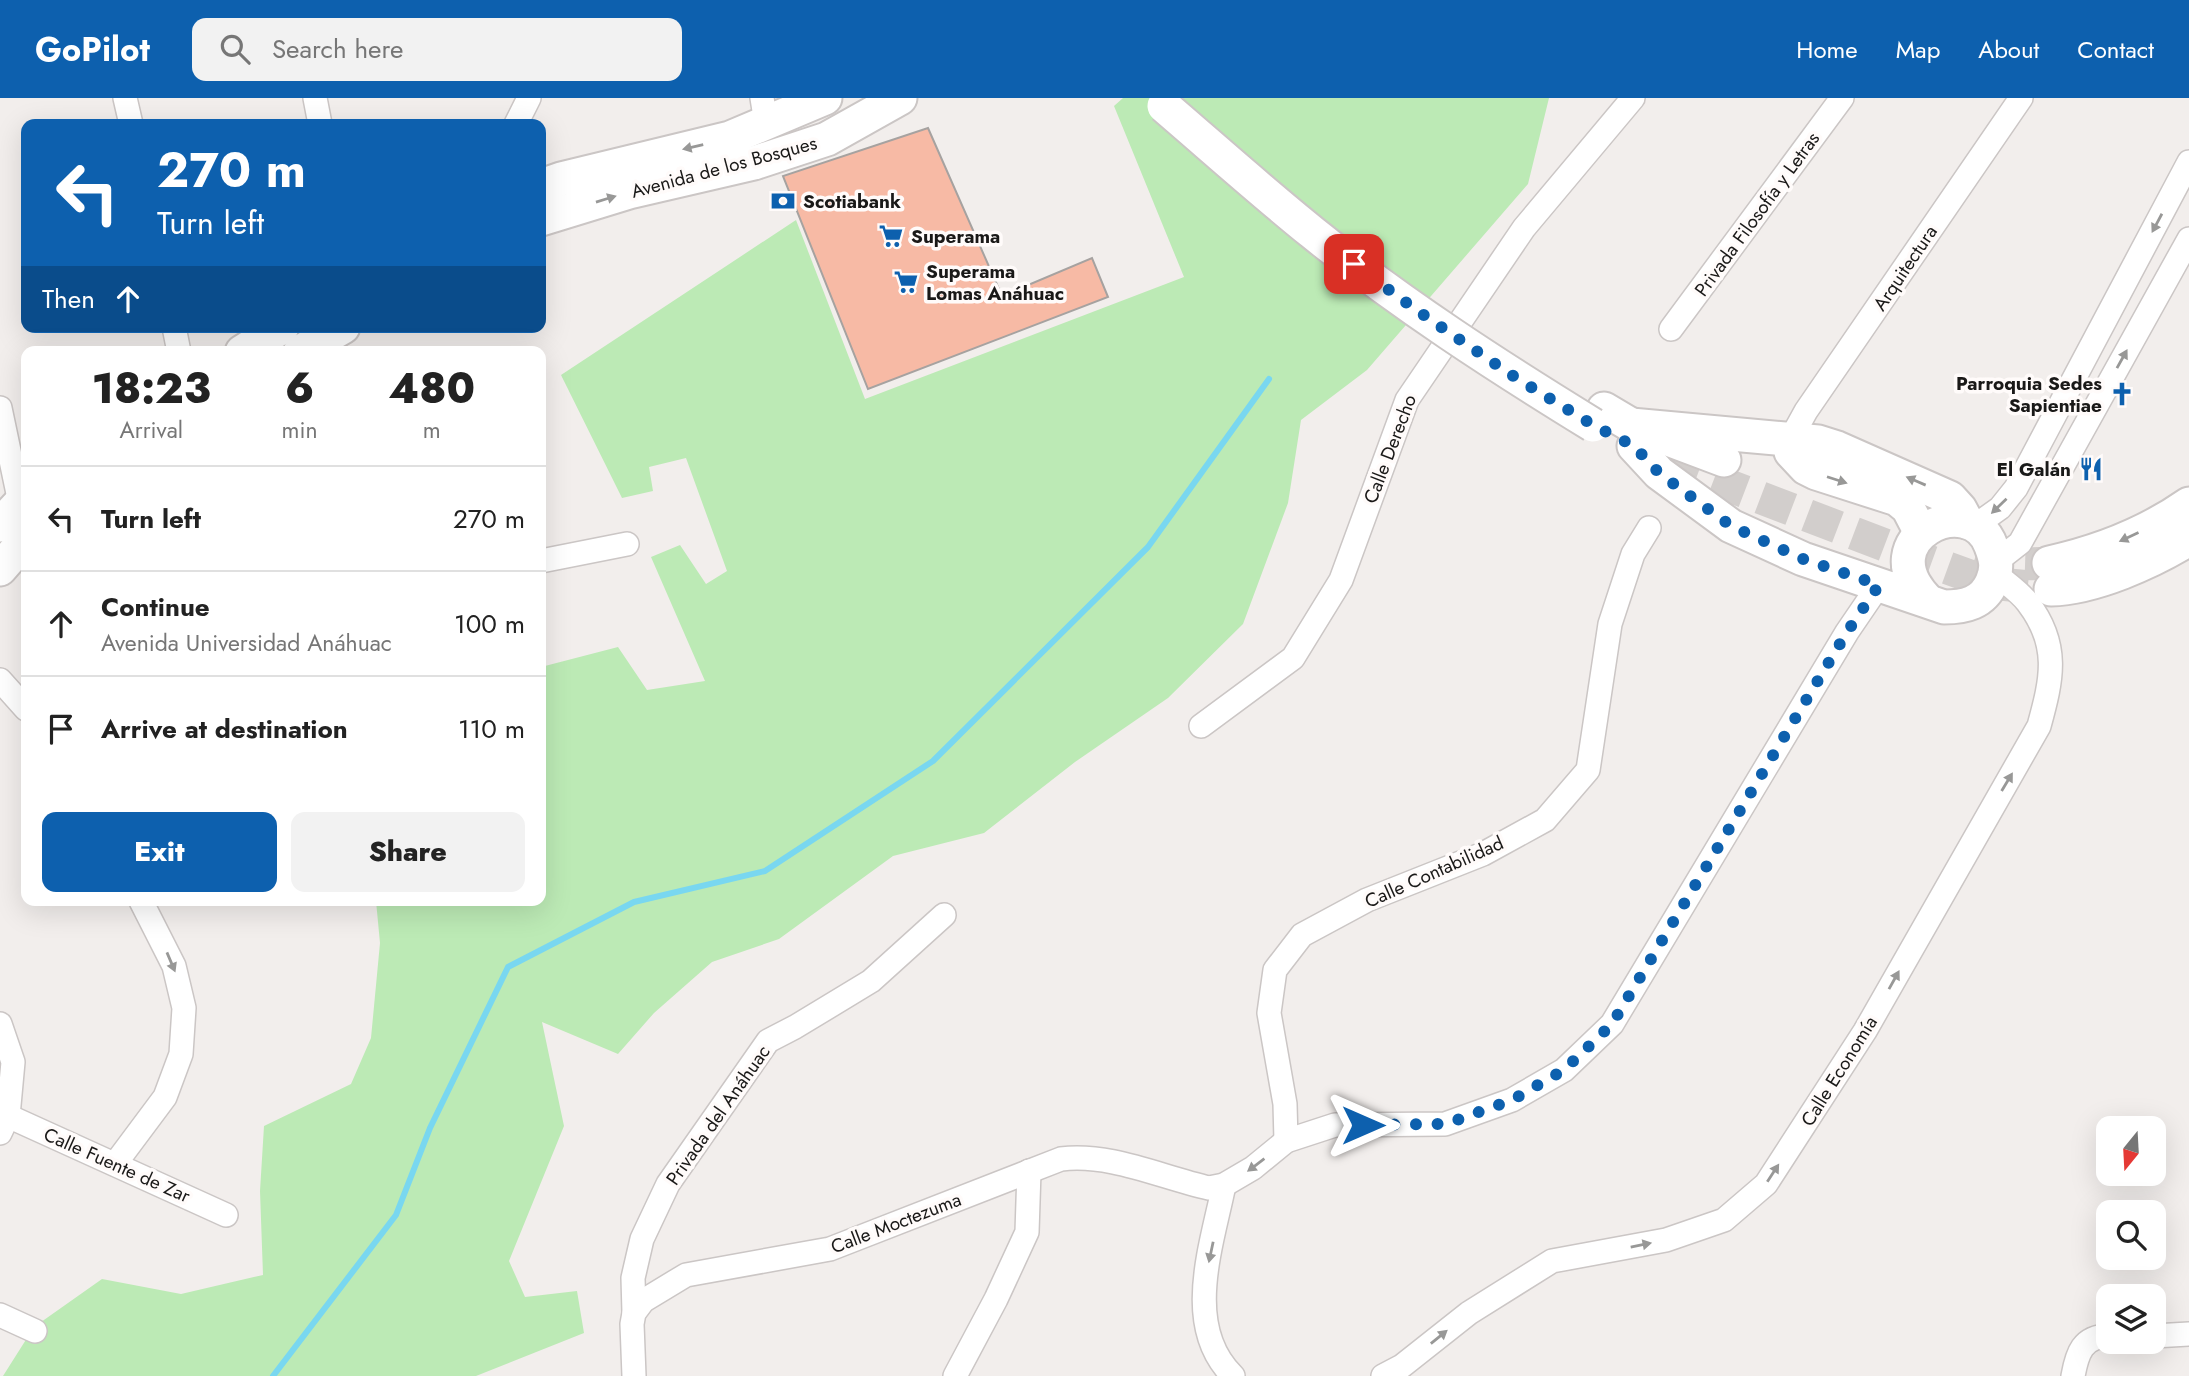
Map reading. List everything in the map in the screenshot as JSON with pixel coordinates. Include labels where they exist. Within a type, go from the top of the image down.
[{"type":"main road","name":"Avenida de los Bosques","points":[[546,184],[730,138],[764,111],[825,98]]},
{"type":"main road","points":[[730,138],[782,136],[835,116],[863,98]]},
{"type":"main road","name":"Avenida de los Bosques","points":[[546,217],[629,192],[754,163],[827,139],[900,98]]},
{"type":"main road","points":[[1167,101],[1325,243],[1415,309],[1510,374],[1615,426],[1667,462]]},
{"type":"main road","points":[[252,346],[272,333]]},
{"type":"main road","points":[[310,346],[333,333]]},
{"type":"main road","points":[[1615,426],[1818,442],[1930,487],[1950,498],[1971,524],[1990,540],[1996,567],[1989,589],[1977,601],[1961,607],[1944,607],[1803,559],[1731,526],[1659,473],[1615,426]]},
{"type":"main road","points":[[1615,426],[1724,460]]},
{"type":"main road","points":[[1790,440],[1791,452],[1806,468],[1897,499],[1908,508],[1915,544],[1909,572],[1916,589],[1928,601]]},
{"type":"main road","points":[[2189,504],[2152,527],[2084,555],[2050,576],[2065,588],[2114,576],[2189,539]]},
{"type":"main road","points":[[1879,585],[1930,526],[1955,520],[1971,524]]},
{"type":"main road","points":[[0,569],[21,545]]},
{"type":"street","points":[[125,98],[130,119]]},
{"type":"street","points":[[315,98],[319,119]]},
{"type":"street","points":[[518,119],[529,98]]},
{"type":"street","name":"Calle Derecho","points":[[1201,726],[1293,658],[1341,580],[1407,400],[1524,228],[1633,98]]},
{"type":"street","name":"Privada Filosofía y Letras","points":[[1671,329],[1842,98]]},
{"type":"street","name":"Arquitectura","points":[[1790,440],[1806,411],[2021,98]]},
{"type":"street","points":[[1971,524],[2000,508],[2016,488],[2189,162]]},
{"type":"street","points":[[1996,567],[2020,543],[2189,239]]},
{"type":"street","points":[[0,408],[18,509]]},
{"type":"street","name":"Calle Contabilidad","points":[[1286,1142],[1285,1104],[1269,1013],[1275,970],[1302,936],[1367,900],[1483,853],[1545,820],[1588,770],[1610,624],[1633,554],[1649,528]]},
{"type":"street","points":[[546,560],[627,544]]},
{"type":"street","name":"Calle Economía","points":[[1383,1376],[1402,1366],[1469,1313],[1552,1261],[1666,1240],[1724,1220],[1766,1184],[1865,1031],[2039,726],[2049,690],[2051,659],[2044,628],[2027,601],[1996,567]]},
{"type":"street","points":[[1233,1376],[1224,1367],[1206,1328],[1205,1283],[1224,1185],[1253,1168],[1286,1142],[1335,1125],[1446,1124],[1512,1100],[1564,1070],[1612,1024],[1847,632],[1879,585]]},
{"type":"street","points":[[0,680],[21,703]]},
{"type":"street","points":[[115,1164],[165,1097],[181,1054],[184,1008],[174,966],[144,906]]},
{"type":"street","name":"Privada del Anáhuac","points":[[634,1313],[633,1278],[642,1239],[668,1184],[768,1041],[871,981],[944,915]]},
{"type":"street","points":[[0,1024],[13,1062],[4,1124]]},
{"type":"street","name":"Calle Fuente de Zar","points":[[4,1124],[115,1164],[226,1215]]},
{"type":"street","name":"Calle Moctezuma","points":[[634,1313],[643,1301],[686,1275],[830,1249],[1061,1158],[1099,1158],[1209,1188],[1224,1185]]},
{"type":"street","points":[[955,1376],[996,1299],[1027,1232],[1029,1171]]},
{"type":"street","points":[[634,1313],[634,1376]]},
{"type":"street","points":[[0,1315],[35,1331]]},
{"type":"street","points":[[2166,1335],[2189,1334]]},
{"type":"street","points":[[2073,1376],[2077,1354],[2085,1343],[2096,1338]]},
{"type":"green space","points":[[1123,98],[1549,98],[1528,184],[1367,370],[1301,420],[1288,503],[1243,624],[1168,698],[1075,762],[984,833],[893,856],[779,939],[712,962],[654,1013],[618,1054],[542,1022],[564,1126],[509,1261],[525,1297],[577,1291],[584,1333],[476,1376],[3,1376],[34,1327],[102,1279],[181,1294],[263,1275],[260,1191],[264,1126],[351,1084],[371,1038],[380,943],[376,906],[546,906],[546,666],[618,647],[647,690],[705,681],[651,557],[680,545],[706,584],[727,571],[686,458],[649,467],[653,491],[622,498],[561,375],[796,220],[865,399],[1184,277],[1114,106]]},
{"type":"building","name":"Superama","points":[[928,128],[1002,296],[1092,258],[1108,297],[868,389],[783,176]]},
{"type":"waterway","points":[[273,1376],[396,1215],[430,1128],[508,967],[634,902],[765,871],[933,761],[1148,547],[1269,379]]},
{"type":"tunnel","points":[[1667,462],[1989,583],[2051,589]]},
{"type":"tunnel","points":[[1976,555],[2012,563],[2049,563]]},
{"type":"place","name":"Scotiabank","points":[[783,201]]},
{"type":"place","name":"Superama","points":[[891,236]]},
{"type":"place","name":"Superama Lomas Anáhuac","points":[[906,282]]},
{"type":"place","name":"Parroquia Sedes Sapientiae","points":[[2122,394]]},
{"type":"place","name":"El Galán","points":[[2091,469]]},
{"type":"route","points":[[1354,264],[1510,374],[1593,425],[1634,446],[1659,473],[1731,526],[1803,559],[1879,585],[1847,632],[1612,1024],[1564,1070],[1512,1100],[1446,1124],[1363,1125]]}]
